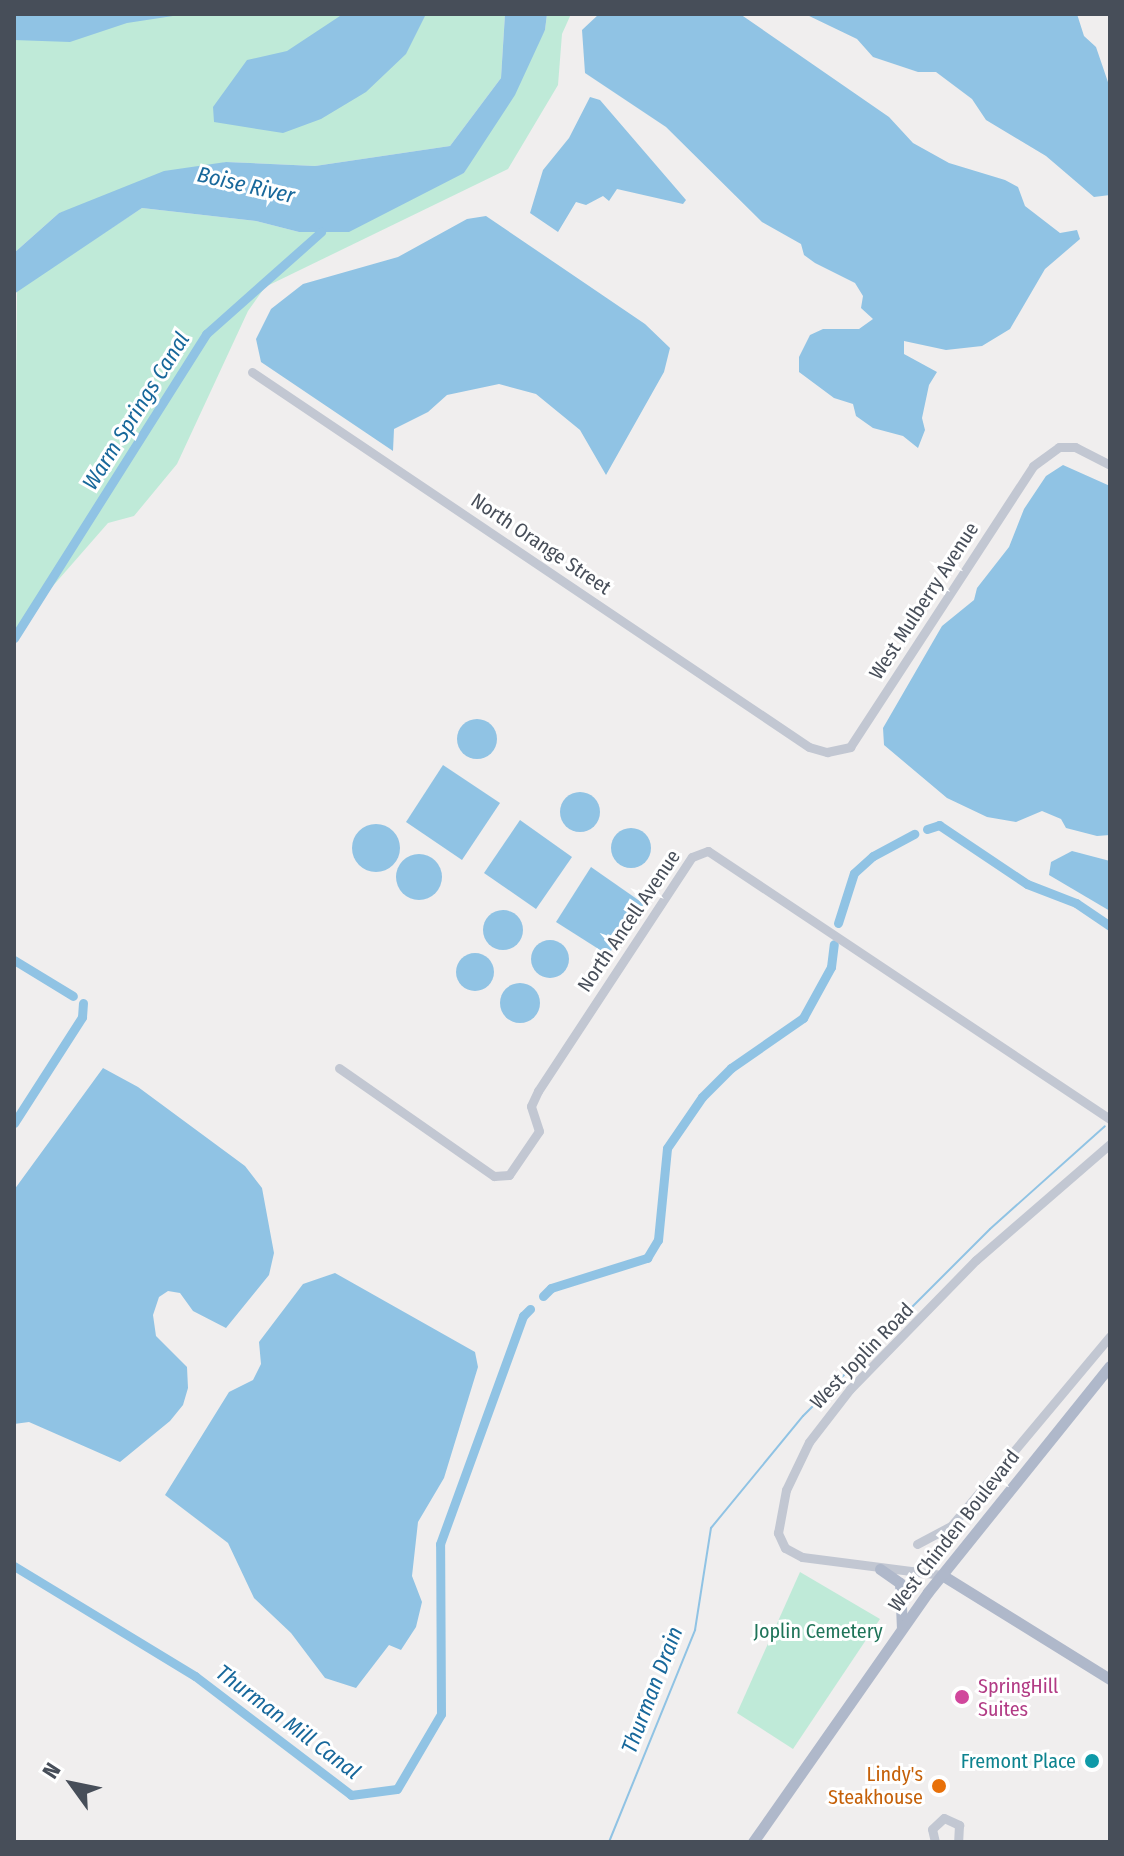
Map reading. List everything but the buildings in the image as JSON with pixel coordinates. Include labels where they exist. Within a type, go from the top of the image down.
[{"type":"main road","name":"West Chinden Boulevard","points":[[753,1842],[902,1628],[1110,1366]]},
{"type":"main road","points":[[880,1569],[900,1583],[902,1628]]},
{"type":"main road","points":[[942,1575],[1110,1679]]},
{"type":"street","name":"North Orange Street","points":[[252,372],[809,747]]},
{"type":"street","name":"West Mulberry Avenue","points":[[809,747],[827,752],[850,747],[1033,466],[1059,447],[1090,451],[1110,465]]},
{"type":"street","name":"North Ancell Avenue","points":[[339,1068],[494,1176],[509,1175],[539,1131],[531,1106],[538,1091],[692,857],[708,851],[1110,1119]]},
{"type":"street","name":"West Joplin Road","points":[[942,1575],[802,1557],[785,1548],[777,1521],[801,1457],[850,1389],[976,1260],[1110,1144]]},
{"type":"street","points":[[917,1544],[952,1525],[1110,1336]]},
{"type":"street","points":[[935,1842],[932,1829],[944,1818],[959,1825],[959,1842]]},
{"type":"green space","points":[[14,14],[505,14],[501,78],[450,146],[315,166],[226,162],[59,213],[14,253]]},
{"type":"green space","points":[[547,14],[571,14],[562,34],[558,85],[508,169],[265,287],[248,311],[177,464],[134,516],[108,523],[24,619],[14,638],[17,290],[142,208],[256,221],[299,232],[464,173],[545,30]]},
{"type":"green space","name":"Joplin Cemetery","points":[[800,1572],[880,1619],[793,1749],[737,1713]]},
{"type":"water","points":[[14,14],[186,14],[127,23],[70,42],[14,40]]},
{"type":"water","points":[[343,14],[426,14],[406,54],[366,92],[321,119],[283,133],[214,122],[213,107],[247,60],[287,51]]},
{"type":"water","name":"Boise River","points":[[505,14],[547,14],[545,30],[515,95],[464,173],[349,232],[299,232],[256,221],[142,208],[14,294],[14,253],[59,213],[164,171],[226,162],[315,166],[450,146],[501,78]]},
{"type":"water","points":[[599,14],[740,14],[889,117],[913,143],[949,163],[1018,187],[1025,206],[1060,233],[1077,230],[1080,239],[1045,269],[1010,329],[982,346],[946,350],[904,341],[904,354],[937,372],[929,385],[922,418],[925,430],[918,448],[903,436],[873,428],[856,416],[853,404],[834,398],[799,372],[799,357],[810,335],[823,329],[859,329],[873,319],[861,308],[863,296],[855,283],[815,263],[804,255],[801,244],[762,222],[666,127],[585,73],[582,30]]},
{"type":"water","points":[[805,14],[1077,14],[1084,36],[1096,47],[1110,88],[1110,195],[1094,197],[1046,156],[986,120],[972,99],[936,72],[918,72],[873,57],[857,39]]},
{"type":"water","points":[[590,97],[600,100],[686,200],[683,204],[617,189],[609,201],[603,196],[586,205],[576,202],[558,232],[530,213],[543,170],[569,138]]},
{"type":"water","points":[[486,216],[645,324],[670,348],[664,372],[606,475],[580,430],[536,394],[499,384],[447,395],[428,412],[394,429],[393,451],[261,362],[256,339],[271,309],[303,284],[398,257],[467,219]]},
{"type":"water","points":[[1063,465],[1110,486],[1110,835],[1097,836],[1066,828],[1061,819],[1042,811],[1016,822],[987,817],[947,798],[884,745],[883,728],[942,626],[974,600],[977,588],[1009,547],[1024,509],[1046,476]]},
{"type":"water","points":[[477,719],[491,725],[497,739],[491,753],[477,759],[463,753],[457,739],[463,725]]},
{"type":"water","points":[[443,765],[500,803],[462,860],[406,822]]},
{"type":"water","points":[[580,792],[594,798],[600,812],[594,826],[580,832],[566,826],[560,812],[566,798]]},
{"type":"water","points":[[520,820],[572,857],[536,909],[484,873]]},
{"type":"water","points":[[376,824],[393,831],[400,848],[393,865],[376,872],[359,865],[352,848],[359,831]]},
{"type":"water","points":[[631,828],[645,834],[651,848],[645,862],[631,868],[617,862],[611,848],[617,834]]},
{"type":"water","points":[[1072,851],[1110,861],[1110,911],[1049,875],[1051,862]]},
{"type":"water","points":[[419,854],[436,860],[442,877],[436,894],[419,900],[402,894],[396,877],[402,860]]},
{"type":"water","points":[[591,867],[644,904],[608,955],[556,922]]},
{"type":"water","points":[[503,910],[517,916],[523,930],[517,944],[503,950],[489,944],[483,930],[489,916]]},
{"type":"water","points":[[550,940],[564,945],[569,959],[564,973],[550,978],[536,973],[531,959],[536,945]]},
{"type":"water","points":[[475,953],[489,958],[494,972],[489,986],[475,991],[461,986],[456,972],[461,958]]},
{"type":"water","points":[[520,983],[534,989],[540,1003],[534,1017],[520,1023],[506,1017],[500,1003],[506,989]]},
{"type":"water","points":[[103,1068],[138,1087],[245,1166],[262,1188],[274,1253],[269,1275],[226,1328],[193,1311],[180,1293],[168,1291],[159,1297],[153,1315],[156,1336],[187,1367],[188,1388],[183,1405],[170,1421],[120,1462],[29,1422],[14,1424],[14,1190]]},
{"type":"water","points":[[335,1273],[475,1352],[478,1367],[444,1478],[418,1522],[412,1576],[422,1602],[416,1627],[401,1650],[389,1645],[356,1688],[325,1678],[291,1633],[254,1598],[228,1543],[165,1495],[229,1392],[253,1380],[261,1364],[259,1342],[303,1284]]},
{"type":"waterway","name":"Warm Springs Canal","points":[[14,638],[206,334],[321,232]]},
{"type":"waterway","name":"Thurman Mill Canal","points":[[927,829],[939,825],[1027,884],[1076,903],[1110,926]]},
{"type":"waterway","name":"Thurman Mill Canal","points":[[838,923],[854,873],[873,856],[914,834]]},
{"type":"waterway","name":"Thurman Mill Canal","points":[[543,1296],[551,1288],[647,1258],[658,1240],[667,1148],[702,1097],[731,1068],[803,1018],[831,967],[834,944]]},
{"type":"waterway","name":"Warm Springs Canal","points":[[14,960],[73,996]]},
{"type":"waterway","name":"Warm Springs Canal","points":[[14,1123],[82,1017],[83,1003]]},
{"type":"waterway","name":"Thurman Drain","points":[[883,1336],[990,1229],[1105,1126]]},
{"type":"waterway","name":"Thurman Mill Canal","points":[[14,1566],[195,1676],[351,1795],[397,1789],[441,1714],[440,1544],[523,1316],[530,1309]]},
{"type":"waterway","name":"Thurman Drain","points":[[609,1842],[695,1630],[711,1528],[803,1416],[858,1361]]},
{"type":"place","name":"SpringHill Suites","points":[[962,1697]]},
{"type":"place","name":"Fremont Place","points":[[1092,1761]]},
{"type":"place","name":"Lindy's Steakhouse","points":[[939,1786]]}]
